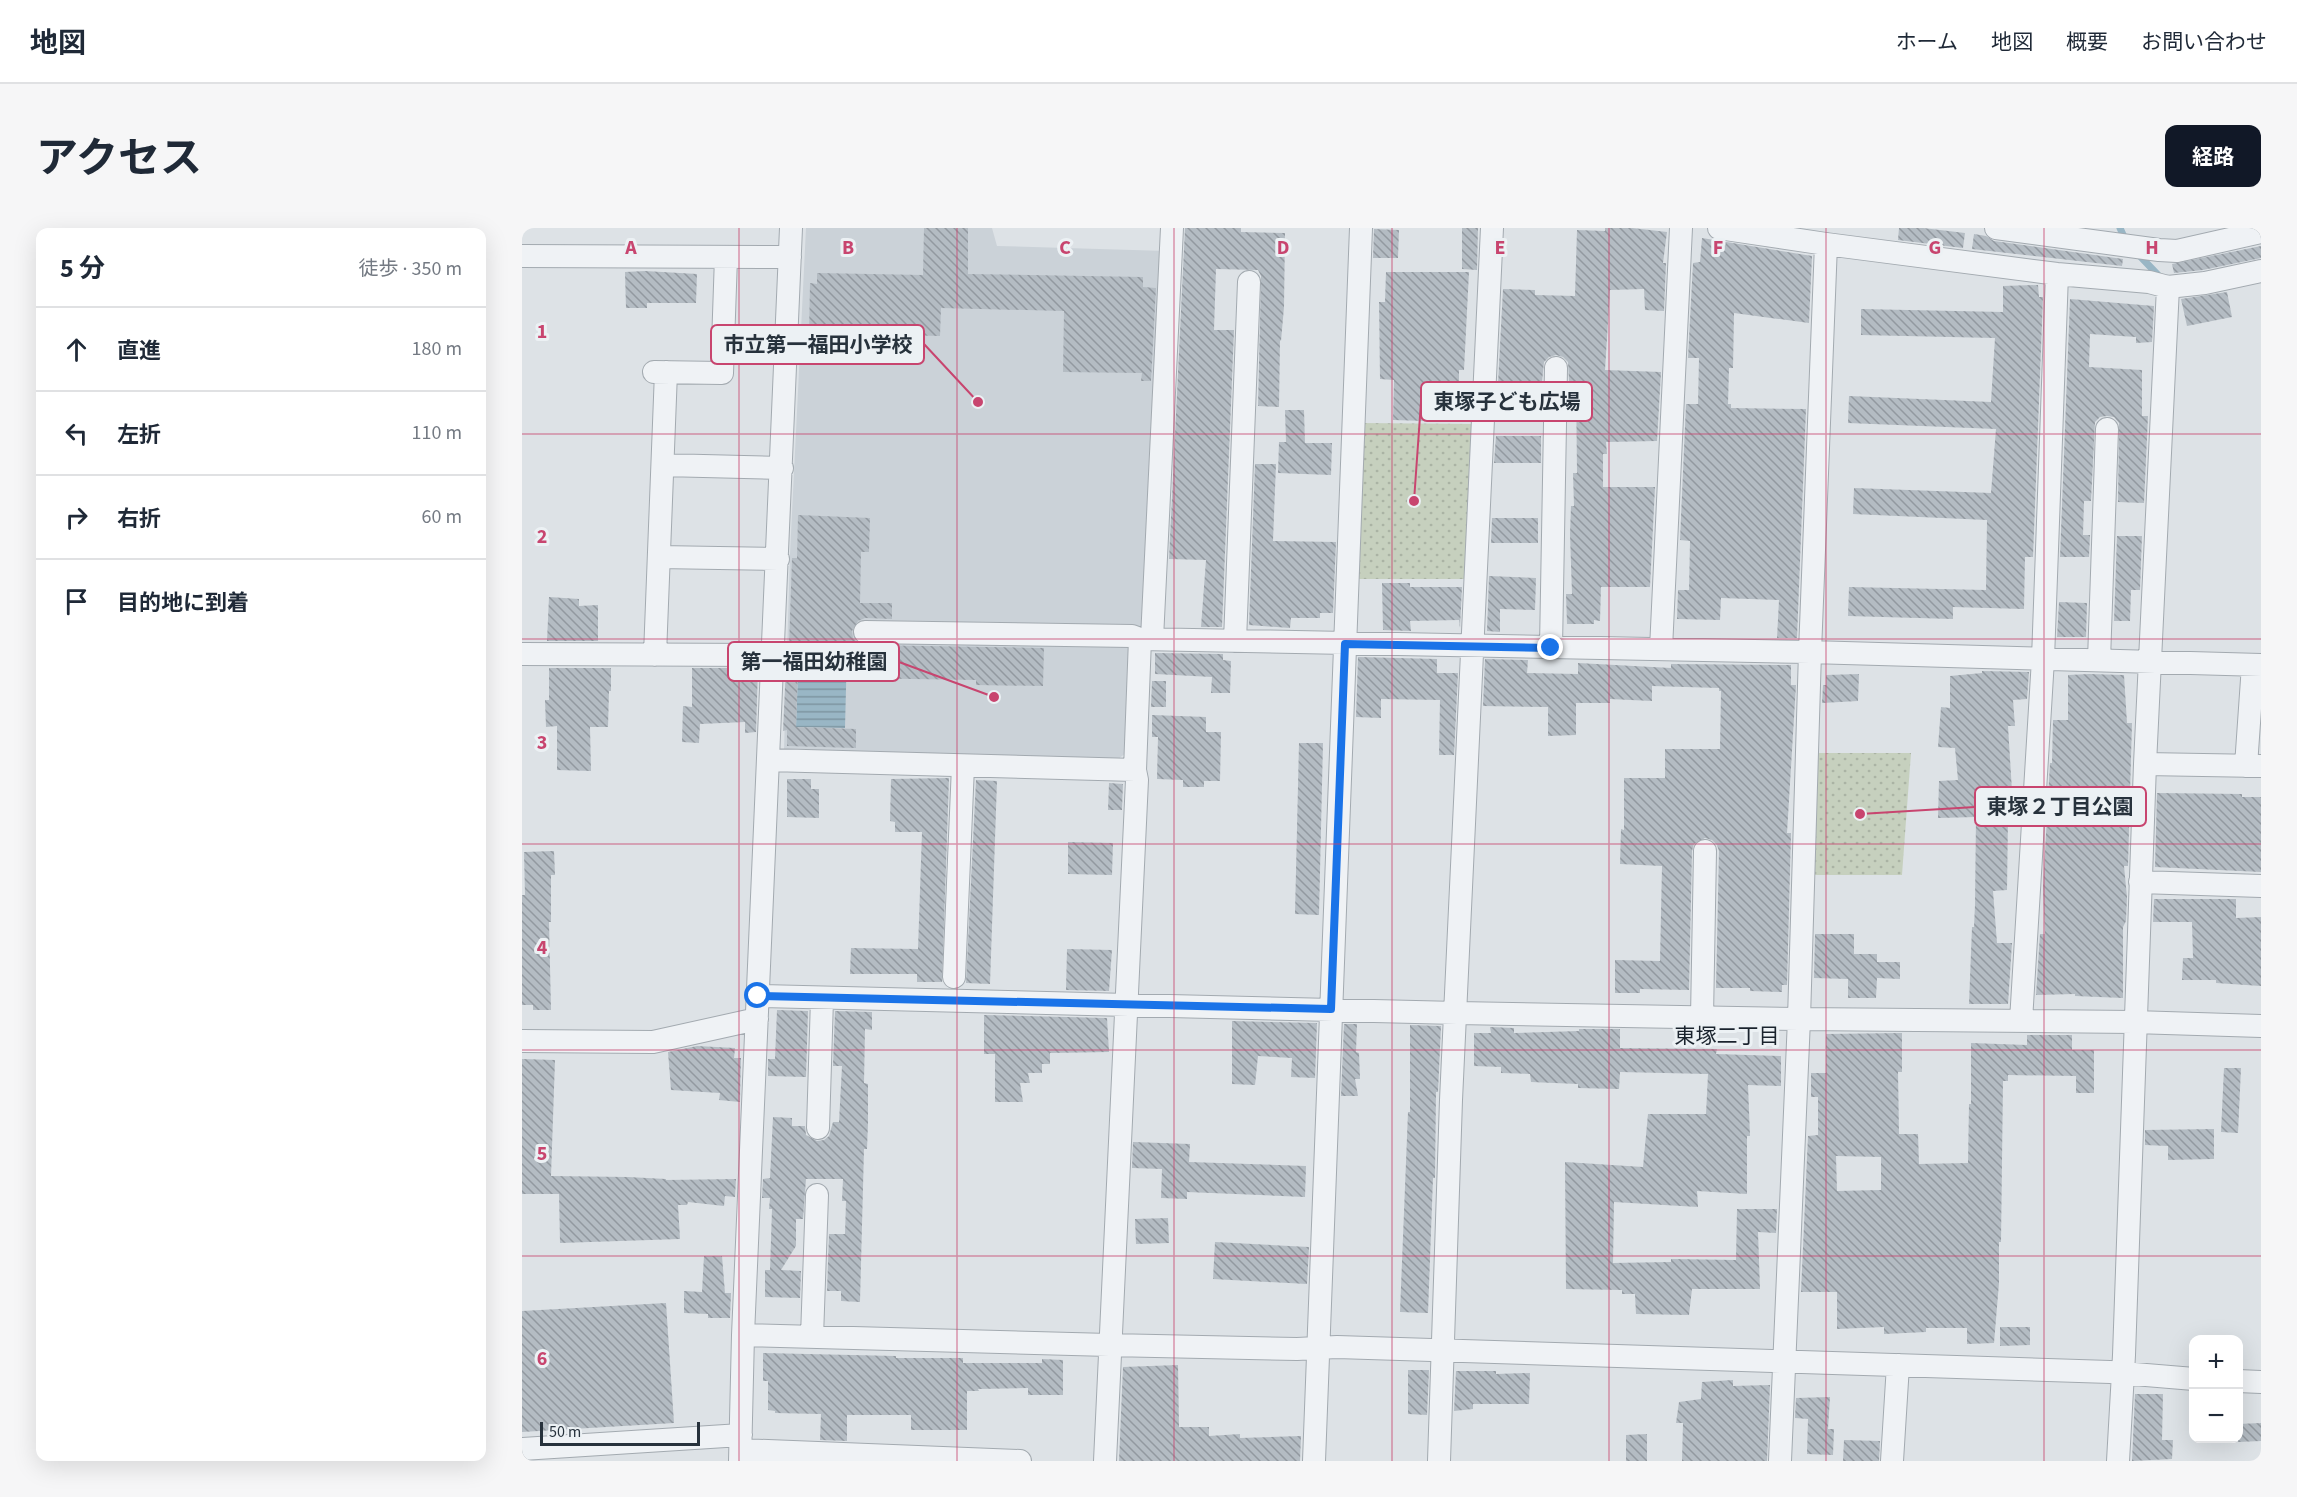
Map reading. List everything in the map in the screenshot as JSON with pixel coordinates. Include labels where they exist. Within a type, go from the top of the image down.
[{"type":"street","points":[[741,1449],[743,1335],[775,760],[774,655],[790,228]]},
{"type":"street","points":[[1106,1461],[1109,1345],[1128,1004],[1137,780],[1134,770],[1146,639],[1172,228]]},
{"type":"street","points":[[1314,1461],[1361,228]]},
{"type":"street","points":[[1439,1461],[1451,1100],[1457,1013],[1492,228]]},
{"type":"street","points":[[1661,649],[1681,228]]},
{"type":"street","points":[[1719,228],[2057,274],[2158,285],[2205,283],[2261,271]]},
{"type":"street","points":[[1996,228],[2117,236],[2159,250],[2177,251],[2261,232]]},
{"type":"street","points":[[2117,236],[2158,285],[2150,662],[2118,1461]]},
{"type":"street","points":[[1780,1461],[1799,1019],[1826,244]]},
{"type":"street","points":[[522,256],[790,257]]},
{"type":"street","points":[[655,655],[663,465],[659,372],[722,373],[726,257]]},
{"type":"street","points":[[2021,1021],[2043,658],[2057,274]]},
{"type":"street","points":[[1235,641],[1249,282]]},
{"type":"street","points":[[1551,648],[1556,368]]},
{"type":"street","points":[[2099,660],[2107,429]]},
{"type":"street","points":[[663,465],[782,468]]},
{"type":"street","points":[[659,557],[778,559]]},
{"type":"street","points":[[865,632],[1120,636],[1146,639],[1345,644],[1810,652],[2257,665],[2253,766],[2145,764]]},
{"type":"street","points":[[522,654],[774,655]]},
{"type":"street","points":[[775,760],[1134,770]]},
{"type":"street","points":[[954,977],[963,766]]},
{"type":"street","points":[[1702,1017],[1705,851]]},
{"type":"street","points":[[2140,882],[2261,886]]},
{"type":"street","points":[[818,1128],[822,999]]},
{"type":"street","points":[[522,1041],[653,1042],[763,1002],[822,999],[1457,1013],[2134,1022],[2261,1026]]},
{"type":"street","points":[[812,1337],[817,1195]]},
{"type":"street","points":[[743,1335],[1676,1357],[2122,1374],[2189,1379]]},
{"type":"street","points":[[1892,1461],[1898,1365]]},
{"type":"street","points":[[2243,1381],[2261,1382]]},
{"type":"street","points":[[522,1449],[741,1449],[1020,1461]]},
{"type":"shaded area","points":[[806,228],[992,228],[997,246],[1166,251],[1147,629],[1132,642],[1127,752],[1117,760],[784,750],[790,554]]},
{"type":"green space","points":[[1361,423],[1473,424],[1466,579],[1355,579]]},
{"type":"green space","points":[[1816,753],[1911,753],[1902,875],[1812,875]]},
{"type":"water","points":[[799,647],[847,649],[845,728],[796,727]]},
{"type":"building","points":[[924,228],[968,228],[968,274],[1143,277],[1143,287],[1156,288],[1151,381],[1141,381],[1142,373],[1063,372],[1064,311],[941,308],[940,336],[809,333],[810,283],[817,284],[817,273],[923,275]]},
{"type":"building","points":[[1185,228],[1241,228],[1241,232],[1285,233],[1279,407],[1258,406],[1261,276],[1258,270],[1216,269],[1214,330],[1234,330],[1222,627],[1201,627],[1206,560],[1169,559]]},
{"type":"building","points":[[1462,228],[1478,228],[1477,270],[1462,269]]},
{"type":"building","points":[[1605,228],[1667,232],[1663,263],[1666,263],[1664,311],[1645,310],[1644,289],[1610,290],[1605,370],[1661,372],[1657,441],[1606,442],[1607,454],[1603,454],[1603,487],[1655,487],[1650,587],[1601,587],[1600,621],[1594,620],[1594,624],[1567,624],[1566,594],[1572,594],[1570,534],[1571,506],[1574,506],[1573,473],[1577,473],[1576,381],[1569,381],[1568,362],[1556,355],[1544,362],[1542,382],[1498,384],[1503,289],[1535,290],[1535,295],[1575,296],[1577,230],[1605,231]]},
{"type":"building","points":[[1899,228],[1923,228],[1965,233],[1963,248],[1898,240]]},
{"type":"building","points":[[1374,229],[1399,230],[1398,258],[1373,258]]},
{"type":"building","points":[[1974,234],[1986,236],[1994,241],[2123,259],[2122,266],[1972,249]]},
{"type":"building","points":[[1702,238],[1812,256],[1809,323],[1734,313],[1733,368],[1729,368],[1728,404],[1731,404],[1731,408],[1806,409],[1797,638],[1777,638],[1779,600],[1721,598],[1720,620],[1677,619],[1678,590],[1689,590],[1690,541],[1680,540],[1686,404],[1698,404],[1699,358],[1688,358],[1693,263],[1700,262]]},
{"type":"building","points":[[2261,246],[2261,258],[2203,270],[2174,273],[2172,264]]},
{"type":"building","points":[[625,272],[697,274],[696,303],[647,303],[647,308],[626,308]]},
{"type":"building","points":[[1386,272],[1469,272],[1464,370],[1459,370],[1459,381],[1457,381],[1458,422],[1393,420],[1394,380],[1380,379],[1379,302],[1385,302]]},
{"type":"building","points":[[2038,285],[2039,297],[2043,297],[2033,557],[2025,557],[2024,609],[1953,607],[1953,619],[1848,616],[1849,587],[1986,590],[1987,520],[1853,514],[1854,488],[1991,493],[1996,429],[1848,423],[1849,396],[1991,402],[1995,338],[1861,335],[1861,309],[2003,312],[2003,286]]},
{"type":"building","points":[[2227,292],[2232,317],[2187,326],[2181,299]]},
{"type":"building","points":[[2070,299],[2154,306],[2152,342],[2136,343],[2136,337],[2090,334],[2089,367],[2142,370],[2142,416],[2148,416],[2144,503],[2118,502],[2119,423],[2114,417],[2107,416],[2100,417],[2095,422],[2091,501],[2084,501],[2083,535],[2090,535],[2089,557],[2060,557]]},
{"type":"building","points":[[1285,410],[1304,410],[1305,443],[1332,443],[1331,475],[1278,473],[1279,442],[1286,442]]},
{"type":"building","points":[[1496,436],[1541,436],[1541,463],[1494,463]]},
{"type":"building","points":[[1255,464],[1276,464],[1273,541],[1336,542],[1333,613],[1320,613],[1320,618],[1291,618],[1290,628],[1249,625]]},
{"type":"building","points":[[798,515],[870,518],[869,552],[861,552],[860,603],[892,603],[892,619],[865,618],[858,621],[852,631],[853,638],[858,643],[865,645],[1044,648],[1043,686],[976,685],[976,680],[846,678],[847,649],[789,647],[792,558],[797,558]]},
{"type":"building","points":[[1492,518],[1538,518],[1538,543],[1491,543]]},
{"type":"building","points":[[2117,536],[2142,536],[2140,590],[2131,590],[2130,621],[2114,621]]},
{"type":"building","points":[[1489,576],[1536,578],[1535,610],[1500,609],[1500,632],[1487,631]]},
{"type":"building","points":[[1382,583],[1410,583],[1410,587],[1462,587],[1460,628],[1459,620],[1410,621],[1411,631],[1383,630]]},
{"type":"building","points":[[549,597],[579,599],[579,606],[598,605],[598,641],[547,641]]},
{"type":"building","points":[[2059,602],[2087,603],[2086,637],[2057,637]]},
{"type":"building","points":[[1155,653],[1223,654],[1223,660],[1231,661],[1230,693],[1211,693],[1212,677],[1155,674]]},
{"type":"building","points":[[1358,657],[1437,659],[1437,673],[1458,673],[1454,755],[1439,755],[1440,700],[1381,699],[1381,718],[1356,717]]},
{"type":"building","points":[[1485,659],[1528,660],[1527,673],[1578,674],[1578,663],[1671,668],[1671,664],[1791,665],[1791,685],[1796,685],[1787,833],[1791,833],[1787,985],[1782,985],[1782,992],[1750,991],[1750,988],[1716,988],[1719,851],[1712,840],[1705,838],[1694,844],[1692,851],[1689,990],[1640,989],[1640,993],[1615,993],[1615,960],[1660,961],[1662,866],[1620,864],[1621,829],[1624,830],[1624,778],[1665,778],[1665,749],[1720,749],[1721,691],[1719,688],[1652,686],[1652,701],[1610,699],[1610,703],[1576,703],[1576,735],[1548,736],[1548,707],[1483,706]]},
{"type":"building","points":[[786,666],[798,666],[796,727],[856,729],[856,748],[787,746],[787,730],[783,731]]},
{"type":"building","points":[[549,668],[611,668],[608,727],[590,727],[591,771],[557,770],[557,726],[546,727],[545,700],[549,700]]},
{"type":"building","points":[[692,668],[758,668],[756,732],[745,733],[745,722],[700,724],[699,743],[682,742],[683,706],[692,707]]},
{"type":"building","points":[[1982,671],[2029,672],[2027,699],[2013,700],[2015,726],[2008,726],[2012,791],[2010,791],[2010,816],[2008,816],[2007,890],[1993,891],[1997,943],[2012,943],[2008,1004],[1969,1004],[1975,905],[1976,817],[1938,818],[1939,781],[1958,780],[1955,748],[1938,747],[1941,707],[1950,708],[1950,676],[1982,673]]},
{"type":"building","points":[[1859,674],[1858,701],[1822,703],[1826,675]]},
{"type":"building","points":[[2068,675],[2124,675],[2127,723],[2132,723],[2128,866],[2124,866],[2127,897],[2126,921],[2123,927],[2123,998],[2075,996],[2075,994],[2036,995],[2040,934],[2045,934],[2043,888],[2053,720],[2068,720]]},
{"type":"building","points":[[1152,681],[1166,681],[1166,707],[1151,707]]},
{"type":"building","points":[[1152,715],[1206,717],[1206,732],[1221,732],[1220,781],[1204,781],[1204,787],[1183,787],[1183,780],[1157,779],[1158,737],[1152,737]]},
{"type":"building","points":[[1299,743],[1323,743],[1319,915],[1295,914]]},
{"type":"building","points":[[949,778],[942,982],[917,982],[917,974],[850,974],[851,948],[918,949],[922,832],[895,832],[895,822],[890,821],[891,779]]},
{"type":"building","points":[[787,779],[811,779],[811,789],[819,789],[819,818],[787,817]]},
{"type":"building","points":[[976,780],[997,781],[990,984],[966,983]]},
{"type":"building","points":[[1109,783],[1123,784],[1122,810],[1108,810]]},
{"type":"building","points":[[2157,793],[2242,794],[2242,797],[2261,797],[2261,872],[2155,867]]},
{"type":"building","points":[[1068,842],[1113,843],[1112,875],[1068,874]]},
{"type":"building","points":[[554,851],[555,875],[551,875],[551,922],[549,922],[551,1010],[533,1010],[533,1005],[522,1005],[524,852]]},
{"type":"building","points":[[2154,899],[2236,899],[2236,918],[2261,917],[2261,986],[2216,983],[2216,980],[2182,980],[2183,958],[2193,958],[2192,922],[2153,922]]},
{"type":"building","points":[[1815,934],[1854,934],[1854,954],[1877,954],[1877,962],[1900,962],[1900,979],[1877,978],[1876,998],[1848,998],[1848,979],[1814,978]]},
{"type":"building","points":[[1067,949],[1112,950],[1109,991],[1066,990]]},
{"type":"building","points":[[777,1010],[808,1011],[806,1077],[768,1076],[768,1059],[775,1059]]},
{"type":"building","points":[[835,1011],[872,1012],[872,1030],[865,1029],[864,1083],[868,1084],[868,1123],[867,1149],[864,1149],[860,1302],[841,1301],[841,1291],[827,1291],[829,1234],[845,1234],[846,1201],[842,1201],[843,1179],[806,1179],[803,1219],[796,1219],[796,1246],[781,1270],[801,1271],[800,1298],[765,1297],[765,1270],[770,1270],[772,1209],[769,1209],[770,1198],[762,1198],[763,1179],[770,1178],[773,1117],[792,1118],[792,1126],[805,1126],[806,1135],[817,1141],[829,1136],[833,1122],[839,1122],[842,1066],[833,1066]]},
{"type":"building","points":[[984,1015],[1107,1018],[1109,1052],[1050,1053],[1050,1064],[1042,1064],[1042,1073],[1028,1073],[1030,1083],[1020,1083],[1023,1102],[995,1102],[995,1054],[984,1054]]},
{"type":"building","points":[[1232,1021],[1317,1023],[1315,1078],[1291,1077],[1292,1058],[1258,1056],[1255,1085],[1232,1084]]},
{"type":"building","points":[[1344,1024],[1357,1024],[1356,1052],[1359,1053],[1360,1079],[1355,1079],[1358,1096],[1341,1096]]},
{"type":"building","points":[[1410,1025],[1441,1026],[1438,1092],[1436,1092],[1435,1178],[1433,1178],[1428,1313],[1400,1312],[1408,1112],[1410,1112]]},
{"type":"building","points":[[1490,1027],[1514,1028],[1514,1033],[1620,1029],[1620,1048],[1717,1049],[1716,1054],[1781,1056],[1781,1086],[1748,1085],[1750,1136],[1747,1136],[1747,1194],[1697,1191],[1698,1207],[1614,1202],[1613,1263],[1671,1262],[1671,1259],[1736,1260],[1737,1209],[1777,1209],[1776,1233],[1758,1232],[1760,1289],[1692,1289],[1689,1315],[1636,1314],[1635,1294],[1622,1294],[1622,1290],[1566,1289],[1565,1162],[1643,1167],[1648,1114],[1706,1114],[1708,1074],[1620,1072],[1619,1089],[1578,1088],[1578,1084],[1531,1082],[1530,1074],[1501,1073],[1501,1067],[1474,1066],[1474,1033],[1491,1033]]},
{"type":"building","points":[[1902,1033],[1902,1072],[1898,1072],[1899,1134],[1918,1134],[1919,1164],[1968,1163],[1971,1043],[2027,1045],[2027,1035],[2072,1035],[2072,1050],[2094,1050],[2094,1093],[2076,1093],[2076,1076],[2008,1075],[2008,1081],[2003,1081],[2001,1242],[1999,1242],[1999,1283],[1994,1343],[1967,1344],[1967,1328],[1926,1328],[1926,1332],[1884,1334],[1884,1327],[1837,1329],[1837,1292],[1801,1292],[1808,1136],[1818,1135],[1818,1097],[1811,1097],[1811,1073],[1826,1073],[1826,1034]],"holes":[[[1836,1156],[1881,1157],[1881,1190],[1837,1191]]]},
{"type":"building","points":[[697,1046],[735,1048],[734,1058],[741,1058],[740,1102],[719,1100],[720,1093],[671,1090],[668,1052]]},
{"type":"building","points":[[522,1059],[555,1060],[551,1176],[666,1180],[736,1179],[735,1197],[725,1196],[724,1206],[688,1202],[687,1205],[678,1205],[680,1239],[560,1243],[559,1194],[522,1194]]},
{"type":"building","points":[[2224,1068],[2241,1068],[2238,1133],[2221,1132]]},
{"type":"building","points":[[2214,1129],[2214,1159],[2168,1160],[2168,1146],[2145,1145],[2145,1130]]},
{"type":"building","points":[[1133,1142],[1190,1144],[1189,1162],[1306,1166],[1305,1197],[1187,1192],[1187,1199],[1161,1198],[1162,1169],[1132,1168]]},
{"type":"building","points":[[1168,1218],[1169,1243],[1136,1244],[1135,1219]]},
{"type":"building","points":[[1215,1242],[1309,1247],[1307,1284],[1213,1279]]},
{"type":"building","points":[[704,1256],[722,1256],[725,1293],[731,1293],[730,1318],[708,1318],[708,1314],[684,1313],[684,1291],[702,1292]]},
{"type":"building","points":[[666,1303],[674,1423],[522,1432],[522,1311]]},
{"type":"building","points":[[2000,1327],[2030,1327],[2030,1345],[2000,1346]]},
{"type":"building","points":[[763,1353],[963,1358],[963,1363],[1042,1363],[1042,1359],[1063,1360],[1063,1395],[1028,1395],[1028,1388],[967,1391],[967,1430],[911,1430],[911,1415],[847,1415],[847,1441],[820,1440],[821,1414],[775,1413],[775,1411],[768,1410],[768,1381],[763,1381]]},
{"type":"building","points":[[1178,1365],[1179,1427],[1209,1427],[1209,1436],[1240,1434],[1240,1438],[1301,1436],[1300,1461],[1119,1461],[1123,1367]]},
{"type":"building","points":[[1408,1370],[1429,1370],[1427,1415],[1408,1414]]},
{"type":"building","points":[[1456,1371],[1496,1371],[1496,1374],[1530,1373],[1529,1404],[1473,1404],[1473,1409],[1454,1411]]},
{"type":"building","points":[[1733,1380],[1733,1386],[1770,1385],[1767,1461],[1682,1461],[1683,1423],[1676,1423],[1679,1402],[1701,1399],[1702,1382]]},
{"type":"building","points":[[2135,1394],[2163,1394],[2162,1440],[2173,1440],[2172,1459],[2132,1461]]},
{"type":"building","points":[[1830,1397],[1828,1429],[1834,1429],[1833,1455],[1807,1454],[1808,1419],[1795,1418],[1796,1398]]},
{"type":"building","points":[[2261,1423],[2261,1441],[2243,1442],[2243,1424]]},
{"type":"building","points":[[1647,1434],[1647,1461],[1626,1461],[1626,1435]]},
{"type":"building","points":[[1844,1440],[1880,1441],[1879,1461],[1843,1461]]},
{"type":"waterway","points":[[2120,228],[2124,237]]},
{"type":"waterway","points":[[2139,255],[2158,275]]},
{"type":"place","name":"市立第一福田小学校","points":[[978,402]]},
{"type":"place","name":"東塚子ども広場","points":[[1414,501]]},
{"type":"place","name":"第一福田幼稚園","points":[[994,697]]},
{"type":"place","name":"東塚２丁目公園","points":[[1860,814]]},
{"type":"district","name":"東塚二丁目","points":[[1727,1036]]},
{"type":"route","points":[[758,996],[1331,1009],[1345,644],[1551,648]]}]
